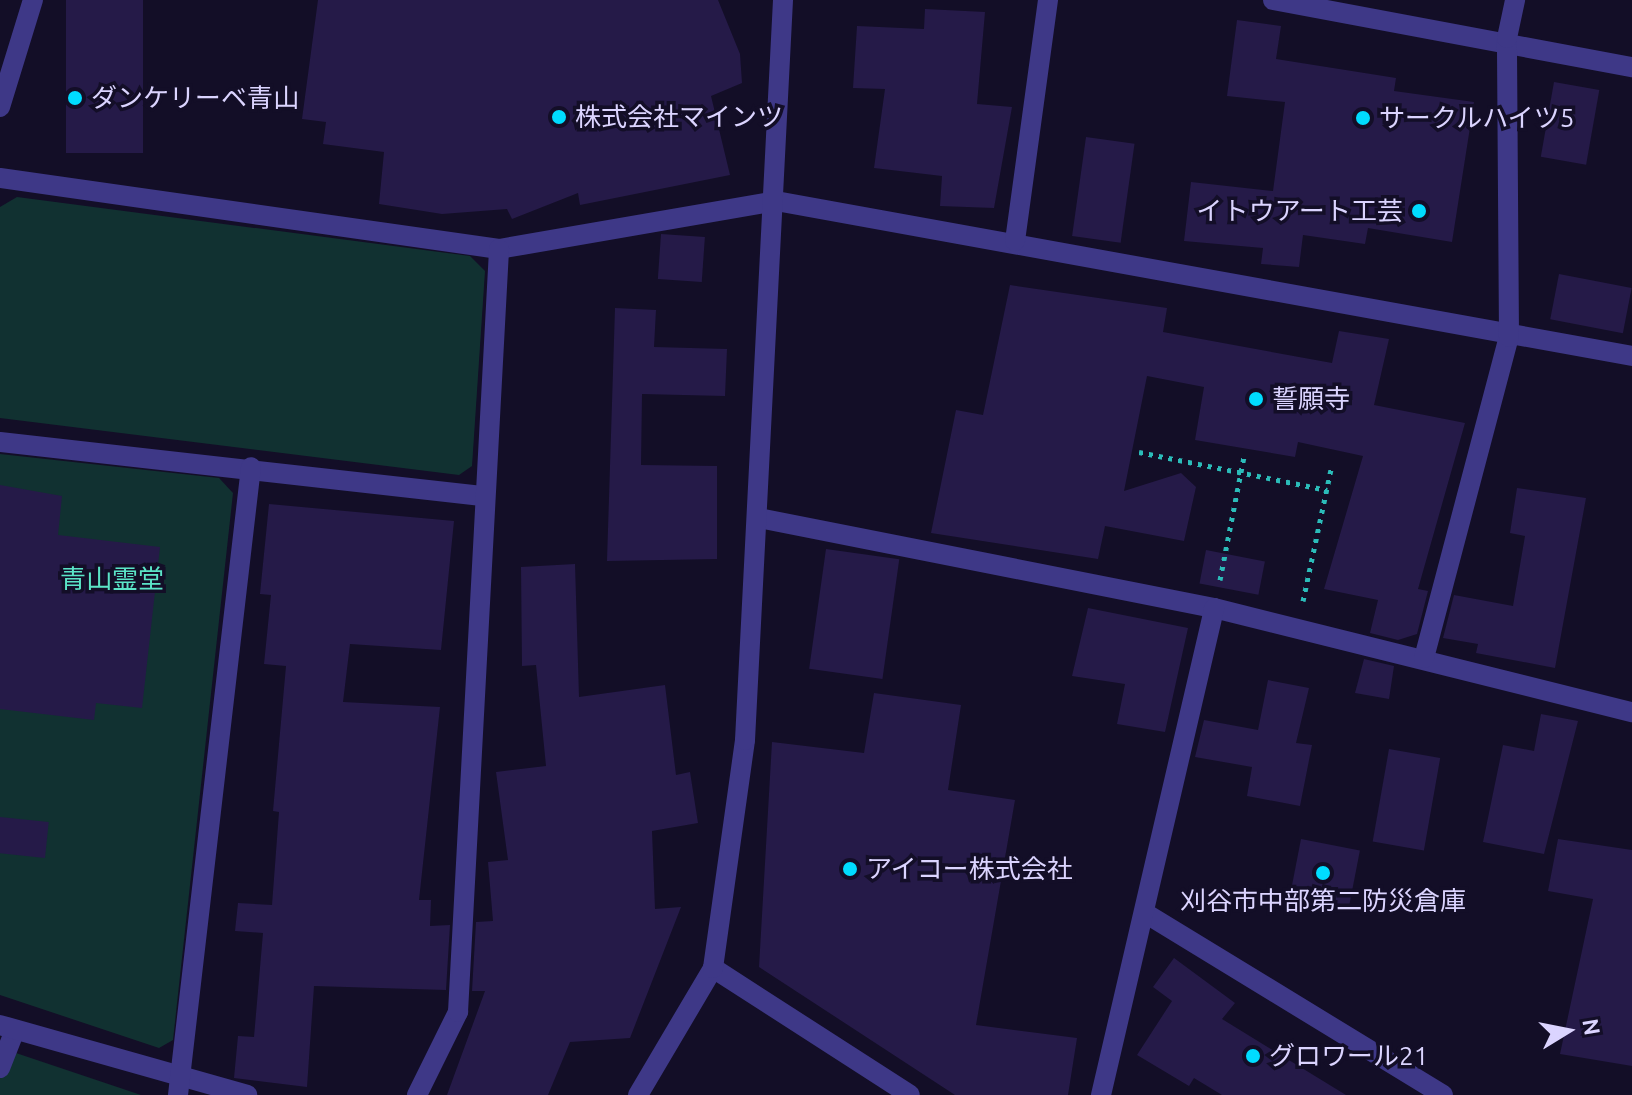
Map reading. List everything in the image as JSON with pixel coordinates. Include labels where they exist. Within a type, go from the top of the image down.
[{"type":"street","points":[[0,107],[33,0]]},
{"type":"street","points":[[638,1095],[713,968],[745,740],[776,201],[783,0]]},
{"type":"street","points":[[1015,241],[1048,0]]},
{"type":"street","points":[[1273,0],[1507,38],[1632,67]]},
{"type":"street","points":[[1424,658],[1509,337],[1507,38],[1515,0]]},
{"type":"street","points":[[0,178],[499,249],[776,201],[1015,241],[1509,337],[1632,356]]},
{"type":"street","points":[[417,1095],[458,1012],[482,496],[499,249]]},
{"type":"street","points":[[0,442],[251,467],[482,496]]},
{"type":"street","points":[[178,1095],[251,467]]},
{"type":"street","points":[[759,518],[1214,608],[1632,712]]},
{"type":"street","points":[[1101,1095],[1214,608]]},
{"type":"street","points":[[1145,913],[1443,1095]]},
{"type":"street","points":[[713,968],[910,1095]]},
{"type":"street","points":[[0,1068],[8,1028],[247,1095]]},
{"type":"path","points":[[1139,452],[1327,490]]},
{"type":"path","points":[[1214,608],[1244,457]]},
{"type":"path","points":[[1297,628],[1332,465]]},
{"type":"green space","points":[[17,197],[470,256],[485,271],[472,466],[459,475],[0,418],[0,207]]},
{"type":"green space","name":"青山霊堂","points":[[0,454],[219,478],[233,493],[173,1040],[159,1048],[0,995]]},
{"type":"green space","points":[[0,1048],[10,1051],[141,1095],[0,1095]]},
{"type":"building","name":"ダンケリーベ青山","points":[[66,0],[143,0],[143,153],[66,153]]},
{"type":"building","name":"株式会社マインツ","points":[[318,0],[718,0],[740,54],[742,83],[711,96],[730,175],[580,205],[578,193],[512,219],[507,209],[442,214],[379,204],[384,152],[323,144],[326,122],[302,119]]},
{"type":"building","points":[[925,9],[985,12],[977,104],[1012,107],[994,208],[940,206],[942,176],[874,168],[885,89],[853,88],[857,26],[924,29]]},
{"type":"building","points":[[1237,20],[1281,26],[1276,59],[1396,78],[1394,91],[1474,102],[1452,242],[1368,228],[1365,244],[1303,235],[1299,267],[1261,264],[1263,248],[1184,241],[1191,182],[1273,191],[1285,102],[1227,96]]},
{"type":"building","points":[[1554,82],[1599,90],[1586,165],[1541,157]]},
{"type":"building","points":[[1086,137],[1135,144],[1121,243],[1072,236]]},
{"type":"building","points":[[661,234],[705,237],[702,282],[658,279]]},
{"type":"building","points":[[1559,274],[1632,288],[1623,333],[1550,319]]},
{"type":"building","points":[[1010,285],[1167,308],[1163,332],[1332,363],[1339,331],[1389,339],[1374,405],[1465,423],[1418,589],[1428,591],[1417,634],[1398,640],[1370,633],[1378,600],[1324,589],[1363,456],[1298,442],[1295,457],[1195,440],[1204,387],[1147,376],[1124,491],[1181,473],[1196,487],[1184,541],[1105,526],[1098,559],[931,533],[956,410],[983,415]]},
{"type":"building","points":[[615,308],[656,310],[654,347],[727,349],[725,396],[642,394],[641,465],[717,466],[717,559],[607,561]]},
{"type":"building","points":[[0,485],[62,496],[58,535],[160,547],[142,708],[96,703],[94,720],[0,709]]},
{"type":"building","points":[[1517,488],[1586,498],[1555,668],[1476,653],[1478,644],[1443,638],[1454,595],[1513,606],[1525,536],[1510,533]]},
{"type":"building","points":[[269,504],[454,521],[441,650],[350,644],[343,702],[440,707],[419,900],[431,900],[430,926],[450,925],[446,990],[314,986],[307,1087],[234,1078],[238,1036],[254,1037],[263,933],[235,931],[238,903],[272,905],[279,812],[273,811],[286,666],[264,664],[271,595],[260,594]]},
{"type":"building","points":[[826,549],[899,559],[882,679],[809,669]]},
{"type":"building","points":[[1206,550],[1265,561],[1258,595],[1200,583]]},
{"type":"building","points":[[575,564],[579,697],[665,685],[676,775],[690,772],[698,823],[652,831],[655,909],[681,907],[630,1038],[570,1042],[548,1095],[447,1095],[485,991],[472,991],[476,922],[493,921],[488,862],[508,860],[496,772],[546,766],[536,665],[522,666],[521,567]]},
{"type":"building","points":[[1088,608],[1188,628],[1165,732],[1117,724],[1125,684],[1072,676]]},
{"type":"building","points":[[1364,659],[1394,666],[1389,699],[1355,693]]},
{"type":"building","points":[[1268,680],[1309,688],[1296,743],[1312,745],[1300,806],[1247,796],[1252,767],[1195,757],[1204,720],[1258,730]]},
{"type":"building","name":"アイコー株式会社","points":[[874,693],[961,705],[948,790],[1015,800],[976,1025],[1077,1038],[1068,1095],[955,1095],[759,967],[772,742],[864,753]]},
{"type":"building","points":[[1541,714],[1578,721],[1544,854],[1483,842],[1503,745],[1534,751]]},
{"type":"building","points":[[1389,749],[1440,758],[1424,851],[1373,842]]},
{"type":"building","points":[[0,817],[49,822],[45,858],[0,853]]},
{"type":"building","points":[[1301,839],[1360,850],[1349,906],[1290,895]]},
{"type":"building","points":[[1558,839],[1632,850],[1632,1066],[1560,1054],[1593,899],[1548,891]]},
{"type":"building","points":[[1174,958],[1235,1003],[1222,1019],[1346,1095],[1222,1095],[1194,1078],[1189,1086],[1137,1055],[1172,1001],[1153,987]]},
{"type":"place","name":"ダンケリーベ青山","points":[[75,98]]},
{"type":"place","name":"株式会社マインツ","points":[[559,117]]},
{"type":"place","name":"サークルハイツ5","points":[[1363,118]]},
{"type":"place","name":"イトウアート工芸","points":[[1419,211]]},
{"type":"place","name":"誓願寺","points":[[1256,399]]},
{"type":"place","name":"アイコー株式会社","points":[[850,869]]},
{"type":"place","name":"刈谷市中部第二防災倉庫","points":[[1323,873]]},
{"type":"place","name":"グロワール21","points":[[1253,1056]]}]
